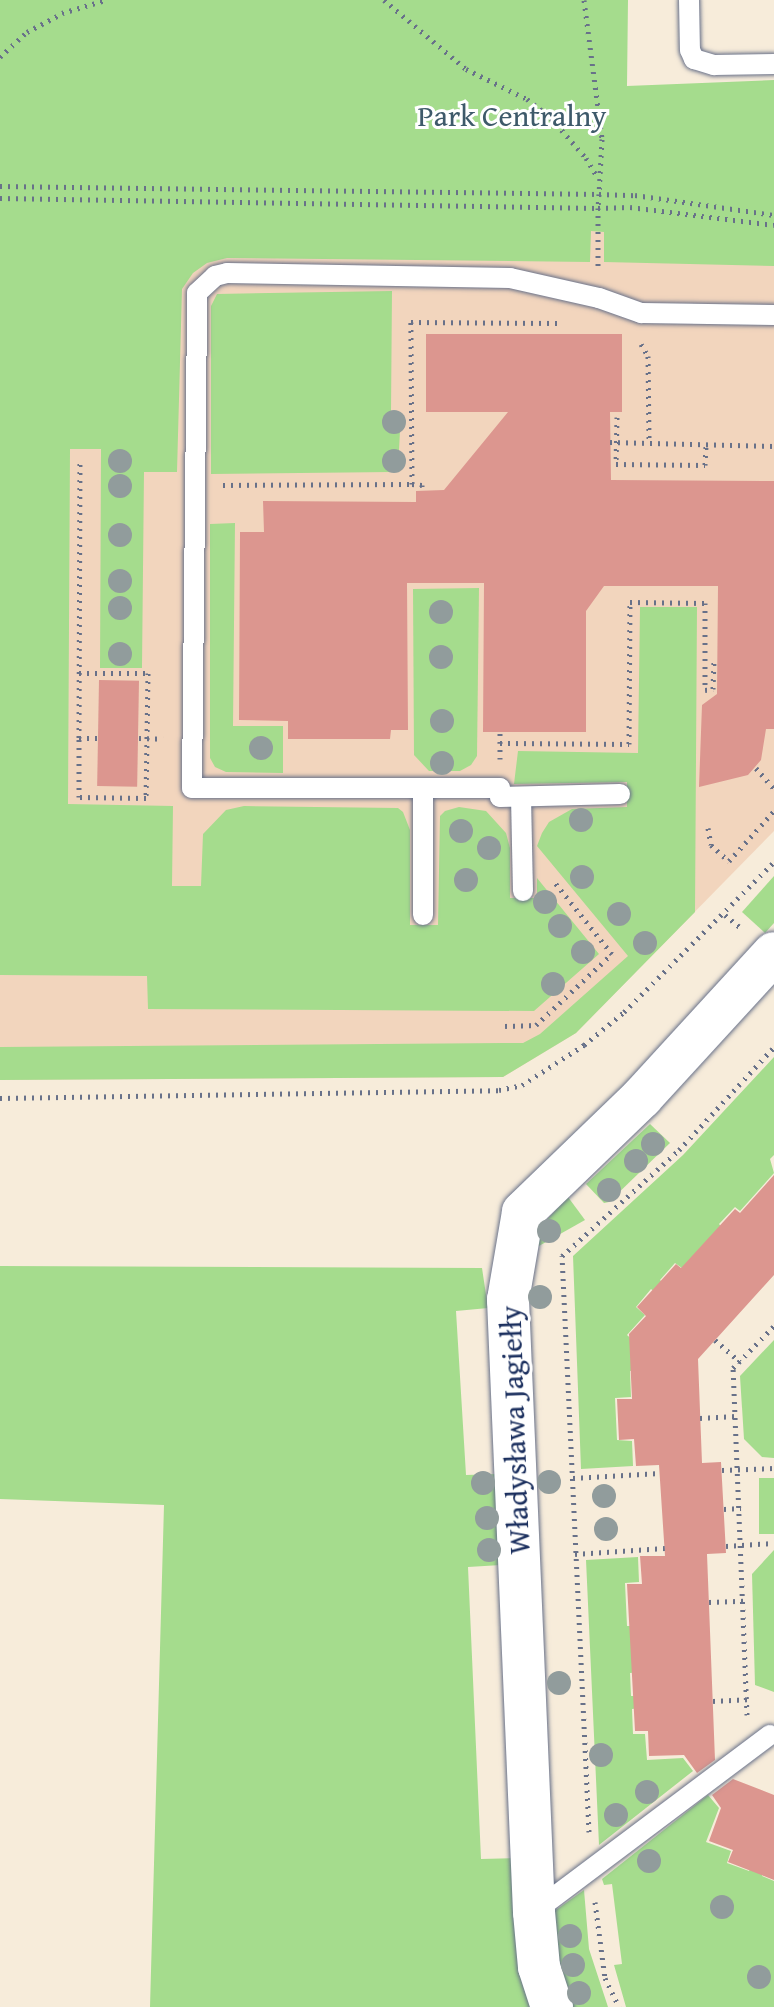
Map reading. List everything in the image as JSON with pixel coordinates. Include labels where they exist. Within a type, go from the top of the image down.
[{"type":"street","name":"Władysława Jagiełły","points":[[552,2007],[539,1967],[534,1912],[508,1300],[523,1212],[642,1097],[774,953]]},
{"type":"lane","points":[[689,0],[690,50],[694,59],[714,65],[774,64]]},
{"type":"lane","points":[[620,794],[500,797],[500,788],[192,788],[195,304],[205,284],[227,273],[510,278],[599,298],[641,313],[774,315]]},
{"type":"lane","points":[[423,788],[423,915]]},
{"type":"lane","points":[[521,797],[523,891]]},
{"type":"lane","points":[[534,1912],[770,1735]]},
{"type":"path","points":[[0,57],[27,32],[62,13],[106,0]]},
{"type":"path","points":[[384,0],[466,69],[527,99],[551,118],[586,158],[599,179]]},
{"type":"path","points":[[584,0],[602,139],[598,251]]},
{"type":"path","points":[[0,186],[635,195],[774,215]]},
{"type":"path","points":[[0,198],[630,207],[774,225]]},
{"type":"path","points":[[412,484],[411,322],[567,323]]},
{"type":"path","points":[[635,335],[648,356],[649,443]]},
{"type":"path","points":[[617,417],[613,442],[616,464],[705,465],[706,444]]},
{"type":"path","points":[[613,442],[774,446]]},
{"type":"path","points":[[79,673],[148,673],[146,798],[79,797],[79,673],[80,460]]},
{"type":"path","points":[[194,486],[412,484],[422,485],[422,491]]},
{"type":"path","points":[[500,743],[629,744],[630,602],[705,603],[705,690],[713,689],[714,659]]},
{"type":"path","points":[[500,732],[500,788]]},
{"type":"path","points":[[79,738],[99,738]]},
{"type":"path","points":[[139,738],[147,738]]},
{"type":"path","points":[[756,768],[774,789]]},
{"type":"path","points":[[708,828],[711,845],[729,861],[774,811]]},
{"type":"path","points":[[505,1026],[536,1025],[612,954],[522,840]]},
{"type":"path","points":[[0,1098],[499,1090],[522,1085],[584,1045],[624,1012],[774,862]]},
{"type":"path","points":[[619,2007],[605,1978],[591,1867],[562,1256],[679,1150],[774,1047]]},
{"type":"path","points":[[748,1752],[741,1508],[733,1368],[774,1326]]},
{"type":"path","points":[[715,1340],[740,1362]]},
{"type":"path","points":[[700,1418],[736,1416]]},
{"type":"path","points":[[722,1470],[774,1468]]},
{"type":"path","points":[[572,1478],[660,1473]]},
{"type":"path","points":[[724,1509],[741,1508]]},
{"type":"path","points":[[726,1546],[774,1543]]},
{"type":"path","points":[[575,1554],[665,1548]]},
{"type":"path","points":[[709,1602],[744,1601]]},
{"type":"path","points":[[713,1701],[747,1699]]},
{"type":"shaded area","points":[[0,224],[774,233],[774,831],[576,1033],[503,1077],[0,1080]]},
{"type":"green space","name":"Park Centralny","points":[[0,0],[628,0],[627,86],[774,80],[774,266],[604,262],[604,232],[591,231],[590,262],[227,258],[207,263],[193,273],[182,289],[177,472],[144,472],[142,668],[100,668],[101,449],[70,449],[68,804],[173,806],[172,886],[201,886],[203,834],[226,810],[244,806],[398,808],[403,812],[410,830],[410,925],[438,925],[440,816],[459,807],[486,811],[506,833],[510,848],[510,898],[537,898],[537,878],[599,954],[534,1011],[148,1009],[147,976],[0,975]]},
{"type":"green space","points":[[392,291],[391,412],[401,413],[398,468],[392,472],[211,474],[211,306],[217,294]]},
{"type":"green space","points":[[235,523],[233,726],[283,726],[283,773],[226,772],[215,767],[210,758],[210,524]]},
{"type":"green space","points":[[479,588],[477,756],[471,765],[460,771],[429,771],[414,755],[413,589]]},
{"type":"green space","points":[[640,607],[697,607],[695,912],[576,1033],[503,1077],[0,1080],[0,1047],[523,1043],[540,1034],[628,956],[537,846],[549,822],[572,809],[627,807],[627,782],[514,784],[518,751],[638,753]]},
{"type":"green space","points":[[774,876],[774,923],[765,933],[742,912]]},
{"type":"green space","points":[[774,1057],[774,1155],[770,1159],[774,1173],[740,1211],[735,1207],[719,1224],[723,1229],[686,1271],[675,1263],[660,1280],[666,1286],[658,1295],[651,1289],[636,1307],[645,1315],[627,1335],[653,1358],[653,1369],[630,1371],[631,1397],[615,1398],[617,1440],[632,1441],[633,1466],[581,1469],[573,1256],[683,1155]]},
{"type":"green space","points":[[650,1124],[670,1143],[609,1202],[604,1203],[586,1184]]},
{"type":"green space","points":[[568,1197],[585,1220],[530,1251],[541,1226]]},
{"type":"green space","points":[[0,1266],[482,1268],[488,1308],[456,1311],[466,1475],[497,1474],[501,1565],[468,1567],[481,1859],[515,1858],[533,2007],[150,2007],[164,1505],[0,1499]]},
{"type":"green space","points":[[774,1340],[774,1458],[762,1457],[744,1439],[740,1376]]},
{"type":"green space","points":[[759,1478],[774,1478],[774,1534],[759,1534]]},
{"type":"green space","points":[[774,1550],[774,1692],[755,1685],[752,1574]]},
{"type":"green space","points":[[638,1557],[639,1582],[625,1583],[627,1626],[641,1626],[643,1672],[630,1673],[631,1696],[641,1696],[642,1708],[632,1709],[633,1734],[645,1734],[647,1760],[683,1758],[693,1771],[599,1845],[586,1560]]},
{"type":"green space","points":[[708,1795],[719,1808],[706,1842],[731,1851],[727,1863],[749,1871],[753,1863],[764,1868],[762,1876],[774,1881],[774,2007],[626,2007],[614,1965],[622,1964],[612,1884],[604,1885],[602,1879]]},
{"type":"green space","points":[[584,1890],[589,1949],[608,2007],[572,2007],[559,1970],[553,1912]]},
{"type":"building","points":[[426,334],[622,334],[622,412],[610,412],[611,480],[774,481],[774,729],[766,729],[761,760],[748,775],[699,787],[702,705],[717,694],[718,586],[604,586],[586,611],[586,732],[483,732],[484,583],[407,583],[408,730],[391,730],[390,739],[288,739],[288,721],[239,720],[240,532],[264,532],[263,501],[416,502],[416,491],[444,490],[508,412],[426,412]]},
{"type":"building","points":[[99,680],[139,681],[137,787],[97,786]]},
{"type":"building","points":[[774,1175],[774,1275],[698,1359],[702,1463],[721,1462],[726,1553],[707,1554],[715,1760],[697,1773],[684,1755],[649,1756],[648,1731],[635,1731],[627,1584],[642,1584],[640,1556],[665,1556],[659,1465],[636,1466],[634,1439],[619,1440],[617,1399],[632,1399],[629,1334],[646,1316],[637,1307],[676,1264],[681,1268],[735,1209],[740,1213]]},
{"type":"building","points":[[733,1779],[774,1795],[774,1880],[728,1862],[733,1850],[709,1841],[721,1808],[712,1795]]}]
